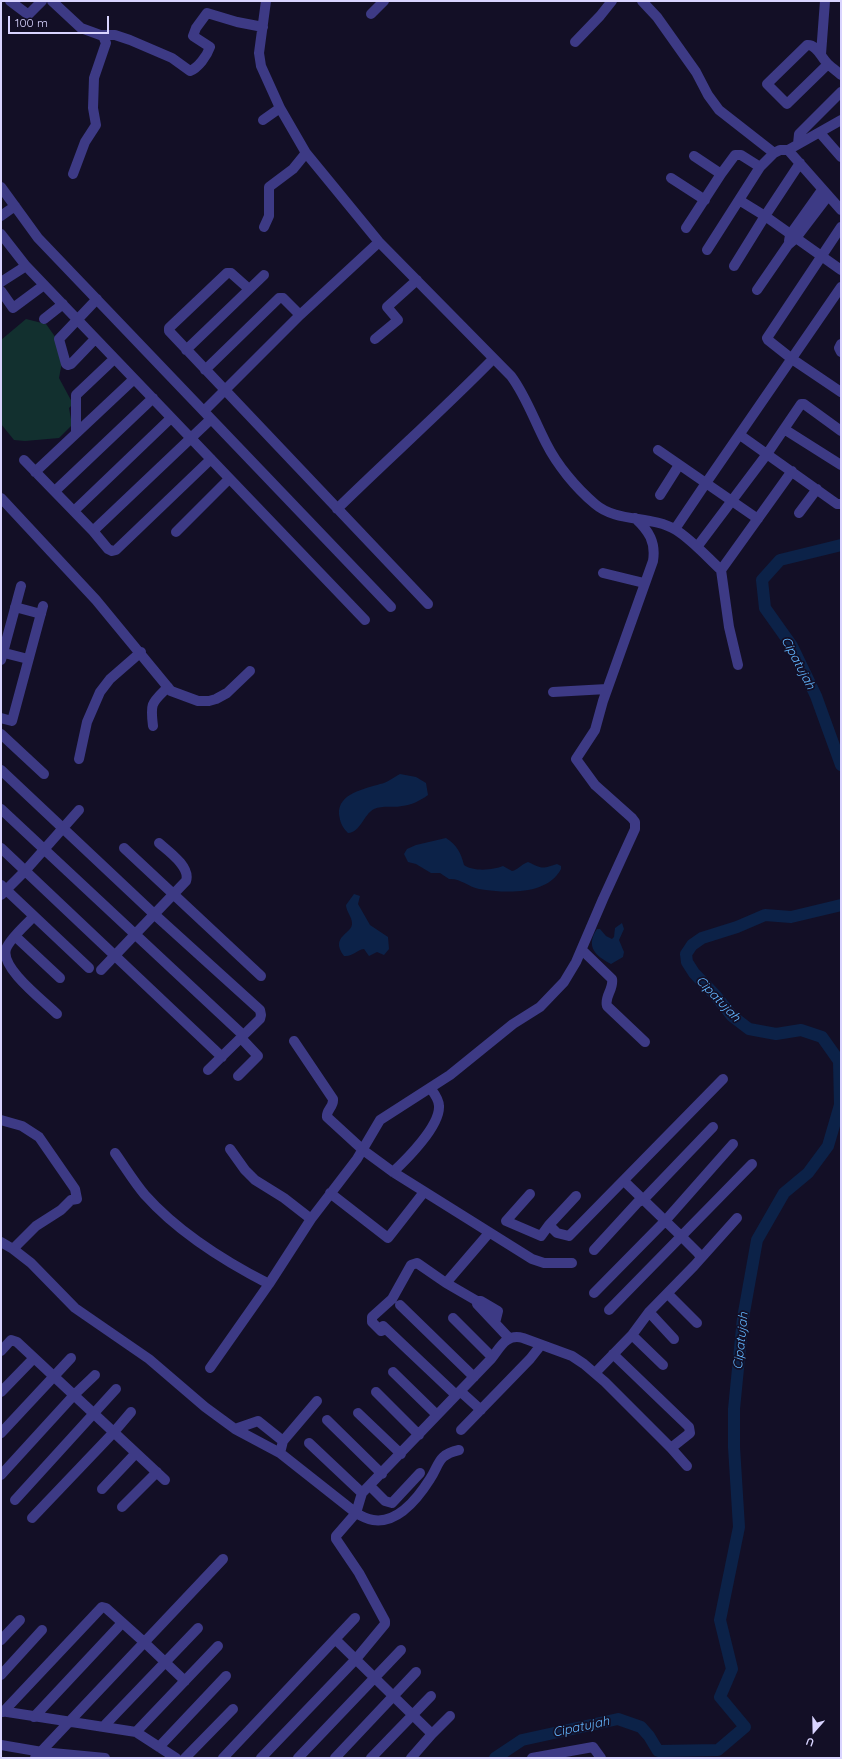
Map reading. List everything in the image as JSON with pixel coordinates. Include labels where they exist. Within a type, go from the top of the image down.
[{"type":"street","points":[[10,1],[29,14],[42,1]]},
{"type":"street","points":[[52,1],[82,29],[104,37],[106,43],[94,78],[94,108],[96,125],[85,142],[73,174]]},
{"type":"street","points":[[266,1],[260,52],[261,66],[280,108],[306,153],[379,242],[493,359],[506,370],[518,385],[546,444],[567,475],[600,508],[613,513],[662,524],[675,530],[697,547],[721,570],[726,608],[738,665]]},
{"type":"street","points":[[371,14],[384,1]]},
{"type":"street","points":[[575,42],[612,1]]},
{"type":"street","points":[[642,1],[657,17],[696,72],[719,110],[774,153]]},
{"type":"street","points":[[821,54],[824,2]]},
{"type":"street","points":[[101,36],[115,35],[130,40],[172,58],[190,71],[197,66],[210,48],[206,43],[193,36],[196,28],[207,13],[237,22],[263,27]]},
{"type":"street","points":[[828,64],[787,104],[767,84],[807,45],[811,45],[821,54],[828,64],[841,75]]},
{"type":"street","points":[[798,144],[799,134],[841,92]]},
{"type":"street","points":[[263,120],[280,108]]},
{"type":"street","points":[[707,250],[760,167],[774,153],[780,150],[788,150],[841,120]]},
{"type":"street","points":[[820,133],[841,157]]},
{"type":"street","points":[[757,290],[791,239],[833,199],[788,150]]},
{"type":"street","points":[[264,227],[269,216],[268,187],[293,169],[306,153]]},
{"type":"street","points":[[686,228],[721,174],[738,154],[741,154],[760,167]]},
{"type":"street","points":[[694,156],[721,174]]},
{"type":"street","points":[[734,266],[800,163]]},
{"type":"street","points":[[671,178],[705,200]]},
{"type":"street","points":[[1,187],[38,238],[392,607]]},
{"type":"street","points":[[739,200],[765,216],[791,239],[841,270]]},
{"type":"street","points":[[1,216],[15,206]]},
{"type":"street","points":[[841,227],[767,336],[768,340],[792,359],[841,392]]},
{"type":"street","points":[[1,234],[4,247],[26,266],[63,304],[365,620]]},
{"type":"street","points":[[204,411],[300,316],[379,242]]},
{"type":"street","points":[[1,282],[26,266]]},
{"type":"street","points":[[249,289],[229,272],[169,329],[169,332],[428,604]]},
{"type":"street","points":[[186,350],[264,275]]},
{"type":"street","points":[[376,339],[398,320],[387,307],[417,280]]},
{"type":"street","points":[[1,292],[13,308],[44,285]]},
{"type":"street","points":[[675,530],[841,287]]},
{"type":"street","points":[[205,370],[279,298],[283,298],[300,316]]},
{"type":"street","points":[[95,339],[71,364],[66,364],[59,339],[97,299]]},
{"type":"street","points":[[44,319],[63,304]]},
{"type":"street","points":[[841,344],[839,348],[841,352]]},
{"type":"street","points":[[76,433],[76,395],[114,359]]},
{"type":"street","points":[[337,509],[405,443],[434,419],[493,359]]},
{"type":"street","points":[[35,472],[134,379]]},
{"type":"street","points":[[54,491],[152,398]]},
{"type":"street","points":[[697,547],[733,501],[802,404],[841,431]]},
{"type":"street","points":[[74,511],[171,418]]},
{"type":"street","points":[[93,531],[211,419]]},
{"type":"street","points":[[784,429],[841,465]]},
{"type":"street","points":[[740,435],[837,504],[841,504]]},
{"type":"street","points":[[658,450],[758,519]]},
{"type":"street","points":[[24,460],[93,531],[108,549],[114,551],[211,459]]},
{"type":"street","points":[[660,494],[680,465]]},
{"type":"street","points":[[721,570],[792,471]]},
{"type":"street","points":[[176,532],[230,479]]},
{"type":"street","points":[[800,514],[817,489]]},
{"type":"street","points":[[1,498],[96,600],[171,691],[192,699],[204,702],[209,701],[227,693],[250,671]]},
{"type":"street","points":[[210,1368],[269,1284],[311,1219],[363,1150],[371,1134],[382,1118],[431,1089],[513,1024],[547,1000],[569,974],[582,950],[602,900],[635,829],[635,822],[632,818],[595,785],[576,760],[577,756],[595,730],[607,689],[644,582],[653,561],[654,548],[650,534],[635,518]]},
{"type":"street","points":[[603,574],[644,582]]},
{"type":"street","points":[[22,586],[2,655],[28,659]]},
{"type":"street","points":[[1,718],[12,721],[42,610],[15,607]]},
{"type":"street","points":[[79,759],[87,722],[100,692],[110,679],[140,652]]},
{"type":"street","points":[[153,726],[152,705],[168,687]]},
{"type":"street","points":[[553,692],[607,689]]},
{"type":"street","points":[[1,734],[44,774]]},
{"type":"street","points":[[1,770],[154,914],[260,1010],[262,1015],[260,1019],[208,1070]]},
{"type":"street","points":[[1,809],[242,1037],[258,1056],[238,1076]]},
{"type":"street","points":[[79,810],[26,871],[3,890],[34,916],[89,968]]},
{"type":"street","points":[[101,970],[186,881],[187,875],[184,869],[159,843]]},
{"type":"street","points":[[1,848],[222,1057]]},
{"type":"street","points":[[124,848],[261,976]]},
{"type":"street","points":[[34,916],[9,943],[5,951],[5,956],[9,966],[16,975],[57,1014]]},
{"type":"street","points":[[15,936],[60,978]]},
{"type":"street","points":[[582,950],[612,979],[612,985],[606,1002],[607,1006],[645,1042]]},
{"type":"street","points":[[294,1041],[333,1099],[333,1105],[327,1113],[327,1117],[363,1150],[424,1192],[489,1233],[538,1261],[549,1263],[572,1263]]},
{"type":"street","points":[[549,1225],[557,1233],[569,1236],[723,1079]]},
{"type":"street","points":[[393,1172],[405,1161],[423,1140],[438,1113],[439,1105],[431,1089]]},
{"type":"street","points":[[1,1120],[22,1126],[39,1137],[75,1189],[77,1197],[77,1199],[71,1200],[61,1210],[36,1226],[13,1249]]},
{"type":"street","points":[[594,1250],[638,1202],[643,1200],[713,1127]]},
{"type":"street","points":[[594,1293],[665,1222],[733,1144]]},
{"type":"street","points":[[230,1148],[245,1170],[255,1180],[284,1198],[311,1219]]},
{"type":"street","points":[[115,1153],[144,1194],[184,1231],[235,1266],[269,1284]]},
{"type":"street","points":[[609,1310],[752,1164]]},
{"type":"street","points":[[624,1181],[682,1237],[701,1258]]},
{"type":"street","points":[[330,1193],[388,1238],[424,1192]]},
{"type":"street","points":[[530,1194],[506,1221],[540,1236],[576,1196]]},
{"type":"street","points":[[595,1373],[632,1335],[649,1312],[668,1294],[738,1218]]},
{"type":"street","points":[[446,1283],[489,1233]]},
{"type":"street","points":[[1,1242],[13,1249],[30,1263],[75,1308],[149,1359],[234,1429],[280,1453],[356,1513],[368,1519],[378,1521],[390,1519],[400,1514],[408,1507],[431,1478],[439,1461],[445,1456],[459,1450]]},
{"type":"street","points":[[481,1410],[458,1393],[385,1327],[381,1331],[372,1322],[372,1317],[392,1299],[411,1265],[416,1263],[420,1264],[446,1283],[477,1301],[477,1304],[508,1338]]},
{"type":"street","points":[[668,1294],[697,1323]]},
{"type":"street","points":[[400,1305],[474,1377]]},
{"type":"street","points":[[649,1312],[674,1339]]},
{"type":"street","points":[[453,1318],[492,1357]]},
{"type":"street","points":[[632,1335],[663,1365]]},
{"type":"street","points":[[261,1758],[356,1658],[382,1628],[385,1622],[359,1573],[335,1538],[336,1535],[356,1513],[366,1490],[474,1377],[508,1338],[518,1337],[578,1359],[595,1373],[671,1448],[687,1466]]},
{"type":"street","points":[[1,1351],[10,1342],[15,1340],[165,1480]]},
{"type":"street","points":[[461,1430],[530,1360],[541,1345]]},
{"type":"street","points":[[613,1354],[689,1427],[690,1432],[671,1448]]},
{"type":"street","points":[[1,1392],[34,1358]]},
{"type":"street","points":[[1,1433],[71,1358]]},
{"type":"street","points":[[393,1372],[437,1415]]},
{"type":"street","points":[[1,1475],[74,1395],[95,1375]]},
{"type":"street","points":[[15,1500],[116,1389]]},
{"type":"street","points":[[376,1392],[419,1435]]},
{"type":"street","points":[[280,1453],[283,1441],[317,1401]]},
{"type":"street","points":[[32,1518],[114,1432],[131,1412]]},
{"type":"street","points":[[358,1413],[401,1454]]},
{"type":"street","points":[[326,1420],[382,1474]]},
{"type":"street","points":[[234,1429],[258,1421],[283,1441]]},
{"type":"street","points":[[310,1443],[366,1490],[385,1501],[392,1503],[420,1473]]},
{"type":"street","points":[[102,1489],[136,1453]]},
{"type":"street","points":[[122,1507],[157,1472]]},
{"type":"street","points":[[38,1755],[223,1559]]},
{"type":"street","points":[[2,1712],[102,1608],[106,1608],[184,1681]]},
{"type":"street","points":[[223,1758],[355,1618]]},
{"type":"street","points":[[1,1640],[20,1620]]},
{"type":"street","points":[[34,1717],[122,1624]]},
{"type":"street","points":[[103,1727],[198,1628]]},
{"type":"street","points":[[1,1676],[42,1630]]},
{"type":"street","points":[[335,1639],[432,1734]]},
{"type":"street","points":[[136,1732],[218,1646]]},
{"type":"street","points":[[298,1758],[400,1650]]},
{"type":"street","points":[[335,1758],[416,1672]]},
{"type":"street","points":[[159,1747],[226,1676]]},
{"type":"street","points":[[371,1758],[431,1696]]},
{"type":"street","points":[[186,1758],[232,1709]]},
{"type":"street","points":[[2,1712],[136,1732],[176,1758]]},
{"type":"street","points":[[411,1758],[450,1716]]},
{"type":"street","points":[[1,1745],[38,1755],[105,1758]]},
{"type":"street","points":[[533,1758],[566,1755],[593,1747],[601,1758]]},
{"type":"green space","points":[[26,319],[46,324],[56,338],[62,362],[59,378],[73,404],[69,408],[72,425],[59,438],[25,441],[14,440],[1,424],[1,340]]},
{"type":"water","points":[[400,774],[416,777],[426,783],[428,795],[409,805],[374,809],[367,815],[356,830],[348,833],[339,817],[340,807],[343,801],[360,790],[385,782]]},
{"type":"water","points":[[446,838],[453,843],[458,850],[464,865],[473,869],[494,869],[503,866],[512,871],[528,862],[542,868],[557,864],[561,866],[561,869],[554,878],[546,884],[535,888],[512,892],[489,890],[475,888],[457,880],[449,879],[440,873],[431,873],[416,864],[408,862],[404,854],[407,849],[416,845]]},
{"type":"water","points":[[354,894],[360,896],[358,904],[370,925],[388,937],[389,949],[384,955],[377,952],[369,956],[364,949],[344,956],[340,949],[340,940],[351,927],[352,921],[346,905]]},
{"type":"water","points":[[622,923],[624,929],[619,940],[624,952],[623,957],[611,964],[597,954],[592,946],[592,941],[597,929],[600,929],[606,936],[612,939],[614,937],[615,928]]},
{"type":"waterway","name":"Cipatujah","points":[[841,545],[780,560],[762,580],[765,608],[792,646],[816,696],[841,765]]},
{"type":"waterway","name":"Cipatujah","points":[[495,1758],[522,1740],[618,1719],[641,1727],[649,1736],[658,1751],[718,1750],[745,1727],[720,1697],[732,1669],[720,1620],[739,1527],[734,1447],[734,1409],[743,1318],[757,1240],[784,1193],[808,1173],[828,1146],[840,1105],[839,1061],[822,1037],[801,1030],[776,1034],[749,1029],[732,1016],[716,996],[694,973],[687,962],[686,954],[692,945],[702,938],[737,927],[765,915],[791,917],[841,905]]}]
